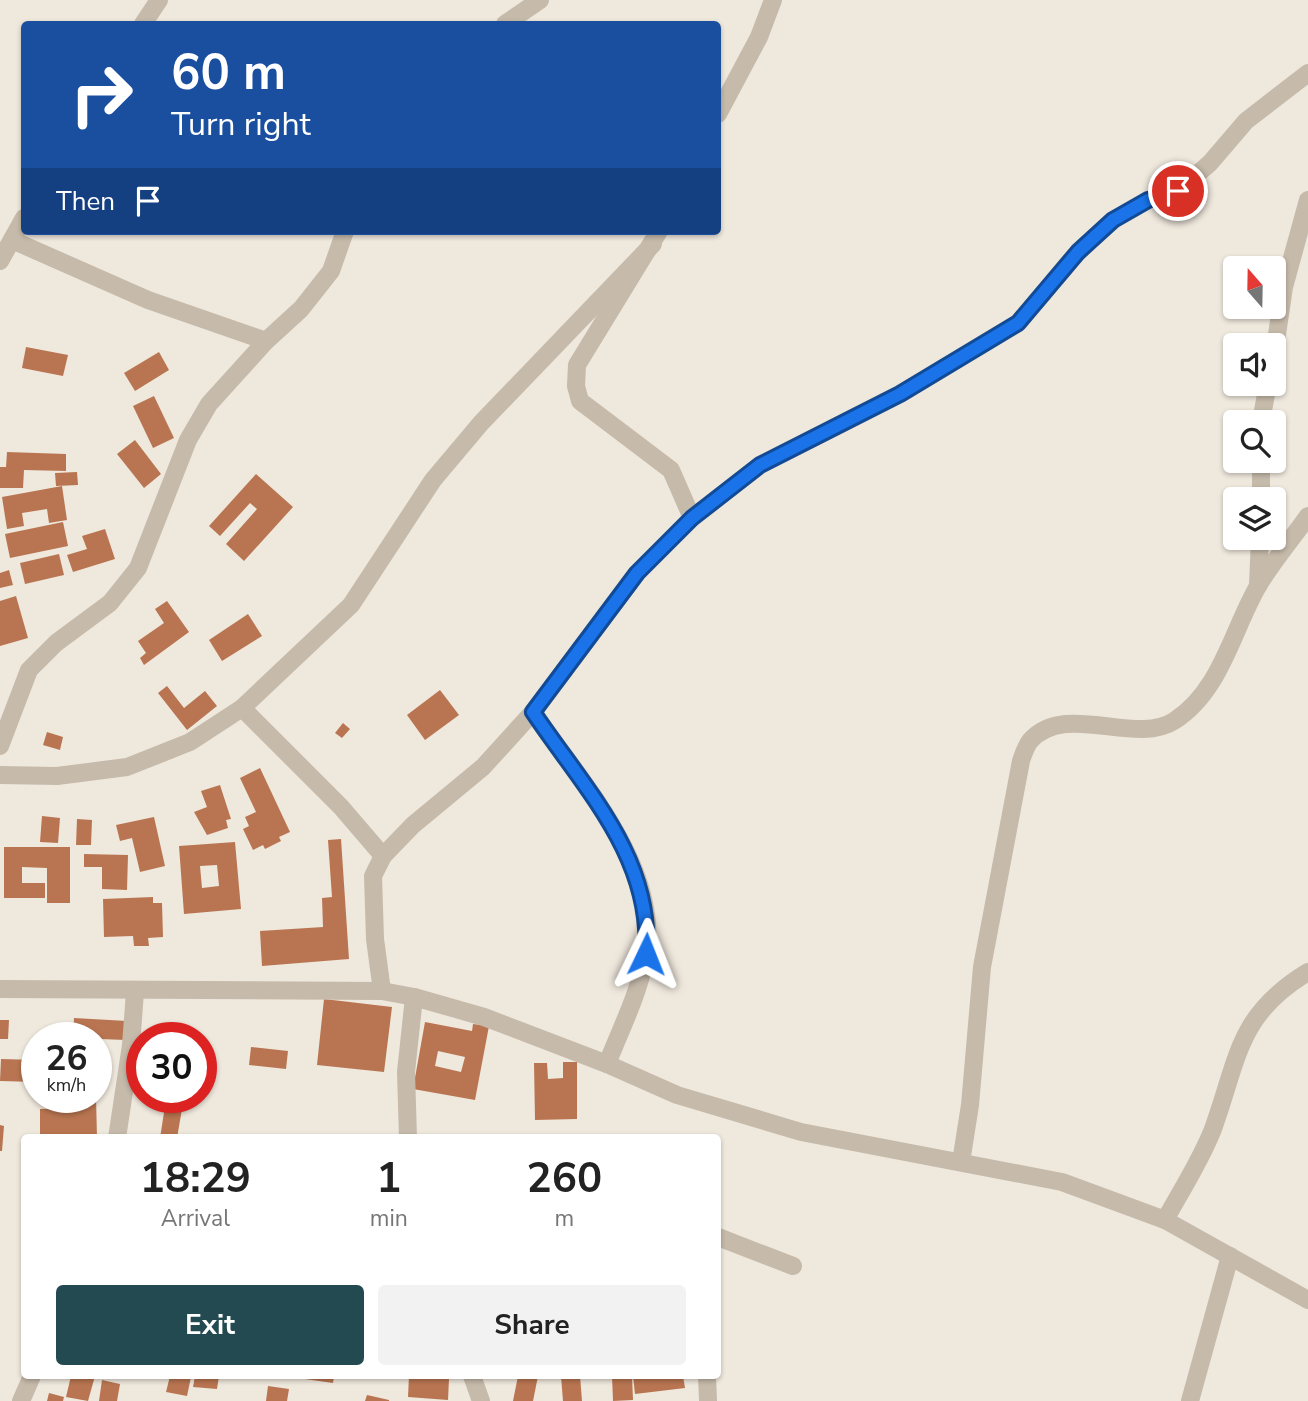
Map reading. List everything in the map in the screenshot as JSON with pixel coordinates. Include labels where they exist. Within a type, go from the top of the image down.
[{"type":"street","points":[[145,21],[159,0]]},
{"type":"street","points":[[509,21],[540,0]]},
{"type":"street","points":[[721,108],[759,37],[773,0]]},
{"type":"street","points":[[382,991],[375,939],[373,876],[383,856],[413,825],[483,767],[533,712],[637,573],[692,518],[760,465],[900,394],[1018,323],[1078,252],[1113,220],[1148,200],[1178,191],[1210,163],[1246,121],[1308,73]]},
{"type":"street","points":[[1277,333],[1284,287],[1308,200]]},
{"type":"street","points":[[0,261],[21,224]]},
{"type":"street","points":[[0,746],[29,670],[56,643],[110,603],[138,568],[188,440],[209,404],[266,341],[301,309],[331,271],[344,235]]},
{"type":"street","points":[[656,237],[577,365],[576,386],[580,401],[646,454],[671,470],[692,518]]},
{"type":"street","points":[[0,775],[57,776],[127,767],[190,742],[242,709],[351,606],[433,480],[481,423],[656,237]]},
{"type":"street","points":[[12,240],[148,300],[266,341]]},
{"type":"street","points":[[961,1162],[970,1105],[982,967],[1021,761],[1030,741],[1051,728],[1091,723],[1150,730],[1174,721],[1208,688],[1258,586],[1308,516]]},
{"type":"street","points":[[1258,586],[1259,550]]},
{"type":"street","points":[[242,709],[341,807],[383,856]]},
{"type":"street","points":[[533,712],[595,798],[638,876],[648,924],[646,954],[636,991],[607,1064]]},
{"type":"street","points":[[1166,1220],[1212,1131],[1237,1053],[1256,1014],[1279,989],[1308,972]]},
{"type":"street","points":[[0,989],[135,992],[382,991],[414,997],[484,1017],[607,1064],[677,1095],[801,1132],[1062,1182],[1166,1220],[1308,1300]]},
{"type":"street","points":[[118,1134],[131,1045],[135,992]]},
{"type":"street","points":[[408,1134],[406,1072],[414,997]]},
{"type":"street","points":[[721,1238],[793,1266]]},
{"type":"street","points":[[1191,1401],[1230,1256]]},
{"type":"street","points":[[21,1401],[31,1379]]},
{"type":"street","points":[[473,1379],[481,1401]]},
{"type":"street","points":[[707,1379],[708,1401]]},
{"type":"building","points":[[26,347],[68,355],[63,376],[22,368]]},
{"type":"building","points":[[159,352],[169,370],[135,391],[124,373]]},
{"type":"building","points":[[154,396],[174,438],[153,448],[133,406]]},
{"type":"building","points":[[135,440],[161,474],[144,488],[117,454]]},
{"type":"building","points":[[7,452],[66,454],[66,471],[24,470],[23,488],[0,488],[0,467],[6,467]]},
{"type":"building","points":[[77,472],[78,485],[56,486],[55,473]]},
{"type":"building","points":[[256,474],[293,507],[244,561],[226,544],[257,509],[250,503],[220,536],[209,526]]},
{"type":"building","points":[[62,486],[67,520],[49,523],[47,509],[22,513],[24,526],[7,529],[2,497]]},
{"type":"building","points":[[63,522],[68,546],[10,558],[5,534]]},
{"type":"building","points":[[105,529],[115,559],[73,572],[67,555],[87,549],[82,536]]},
{"type":"building","points":[[59,554],[64,575],[25,584],[20,563]]},
{"type":"building","points":[[9,570],[13,585],[0,588],[0,573]]},
{"type":"building","points":[[16,596],[28,638],[0,646],[0,601]]},
{"type":"building","points":[[167,601],[189,632],[144,665],[140,658],[146,653],[138,641],[164,623],[155,609]]},
{"type":"building","points":[[248,614],[262,636],[222,661],[209,640]]},
{"type":"building","points":[[167,686],[184,708],[205,691],[217,706],[187,730],[158,693]]},
{"type":"building","points":[[440,690],[459,715],[425,740],[407,715]]},
{"type":"building","points":[[343,723],[350,729],[342,738],[335,733]]},
{"type":"building","points":[[47,732],[63,737],[60,750],[43,745]]},
{"type":"building","points":[[260,768],[290,832],[279,837],[281,841],[265,849],[263,845],[253,850],[243,829],[249,826],[245,817],[256,812],[240,778]]},
{"type":"building","points":[[220,785],[231,819],[226,820],[228,828],[207,835],[194,812],[207,807],[201,791]]},
{"type":"building","points":[[42,816],[60,818],[58,843],[40,842]]},
{"type":"building","points":[[154,817],[165,866],[140,872],[132,838],[120,841],[116,825]]},
{"type":"building","points":[[77,819],[92,820],[91,845],[76,845]]},
{"type":"building","points":[[341,839],[349,959],[262,966],[260,931],[323,927],[322,898],[332,897],[328,840]]},
{"type":"building","points":[[235,842],[241,909],[184,914],[179,846]],"holes":[[[217,865],[219,886],[202,888],[200,866]]]},
{"type":"building","points":[[4,847],[70,847],[70,903],[47,903],[47,868],[22,867],[22,883],[45,883],[45,898],[4,898]]},
{"type":"building","points":[[84,854],[128,855],[127,890],[102,889],[102,867],[84,867]]},
{"type":"building","points":[[153,897],[153,903],[162,903],[163,937],[148,938],[149,946],[134,946],[133,936],[104,937],[103,899]]},
{"type":"building","points":[[324,999],[392,1007],[384,1072],[317,1065]]},
{"type":"building","points":[[74,1018],[127,1021],[126,1040],[112,1039],[112,1022],[74,1022]]},
{"type":"building","points":[[0,1020],[9,1020],[8,1039],[0,1039]]},
{"type":"building","points":[[425,1022],[472,1031],[473,1024],[489,1026],[475,1100],[413,1089]],"holes":[[[438,1051],[465,1057],[461,1072],[435,1066]]]},
{"type":"building","points":[[251,1047],[288,1051],[286,1069],[249,1065]]},
{"type":"building","points":[[1,1059],[21,1060],[21,1082],[0,1081]]},
{"type":"building","points":[[563,1062],[577,1062],[577,1119],[535,1120],[534,1063],[547,1063],[548,1079],[563,1078]]},
{"type":"building","points":[[40,1113],[96,1113],[97,1134],[40,1134]]},
{"type":"building","points":[[164,1113],[181,1113],[178,1134],[161,1134]]},
{"type":"building","points":[[0,1125],[4,1126],[2,1151],[0,1151]]},
{"type":"building","points":[[70,1379],[94,1379],[88,1401],[66,1397]]},
{"type":"building","points":[[169,1379],[191,1379],[187,1396],[166,1392]]},
{"type":"building","points":[[194,1379],[219,1379],[217,1389],[193,1387]]},
{"type":"building","points":[[305,1379],[334,1379],[333,1383]]},
{"type":"building","points":[[409,1379],[449,1379],[448,1400],[408,1397]]},
{"type":"building","points":[[517,1379],[537,1379],[533,1401],[513,1401]]},
{"type":"building","points":[[561,1379],[580,1379],[582,1401],[563,1401]]},
{"type":"building","points":[[612,1379],[632,1379],[633,1400],[613,1401]]},
{"type":"building","points":[[633,1379],[684,1379],[685,1388],[635,1394]]},
{"type":"building","points":[[102,1380],[120,1384],[117,1401],[99,1401]]},
{"type":"building","points":[[268,1386],[289,1389],[287,1401],[266,1401]]},
{"type":"building","points":[[49,1393],[64,1397],[63,1401],[47,1401]]},
{"type":"building","points":[[367,1395],[389,1400],[389,1401],[365,1401]]},
{"type":"route","points":[[646,954],[648,924],[638,876],[595,798],[533,712],[637,573],[692,518],[760,465],[900,394],[1018,323],[1078,252],[1113,220],[1148,200],[1178,191]]}]
